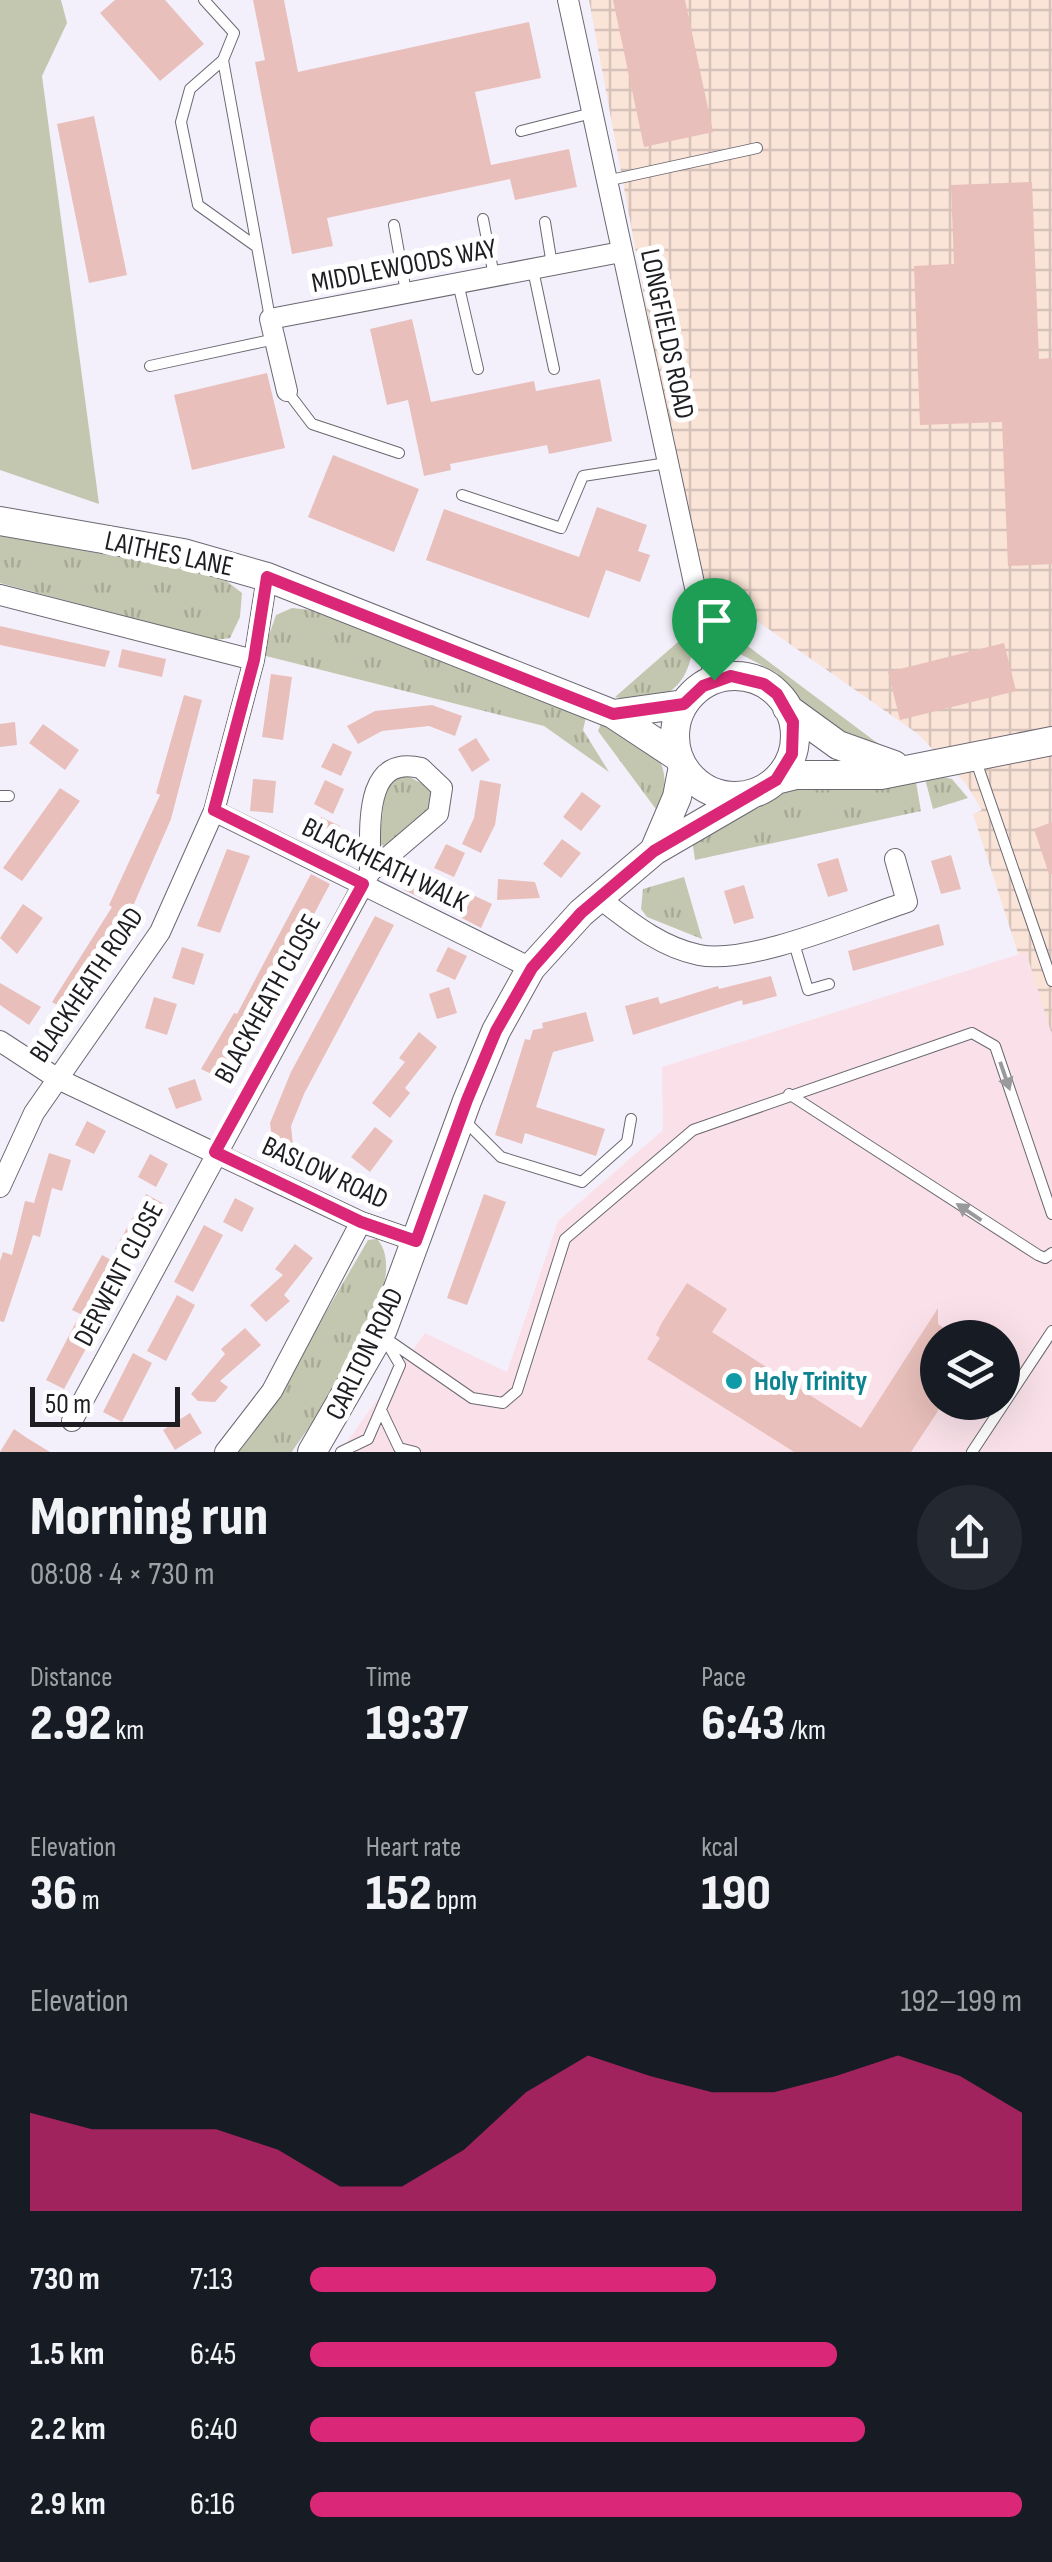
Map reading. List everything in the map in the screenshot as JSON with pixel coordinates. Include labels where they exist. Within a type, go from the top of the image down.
[{"type":"main road","name":"LAITHES LANE","points":[[0,521],[184,553],[267,577],[613,714],[681,762]]},
{"type":"main road","points":[[731,676],[764,684],[787,708],[793,722],[792,754],[764,787],[732,796],[712,792],[681,762],[674,735],[684,704],[714,680],[731,676]]},
{"type":"main road","name":"LAITHES LANE","points":[[613,714],[684,704]]},
{"type":"main road","name":"CARLTON ROAD","points":[[787,708],[852,752],[905,768]]},
{"type":"main road","name":"CARLTON ROAD","points":[[312,1452],[380,1335],[496,1031],[532,968],[599,898],[654,851],[764,787],[796,775],[881,775],[905,768],[976,760],[1052,741]]},
{"type":"main road","name":"CARLTON ROAD","points":[[654,851],[678,797],[681,762]]},
{"type":"street","name":"LONGFIELDS ROAD","points":[[568,0],[714,680]]},
{"type":"street","name":"MIDDLEWOODS WAY","points":[[272,329],[406,293],[621,252]]},
{"type":"street","points":[[272,329],[286,391]]},
{"type":"street","name":"BLACKHEATH ROAD","points":[[0,1187],[34,1113],[160,932],[214,810],[254,660],[267,577]]},
{"type":"street","points":[[0,595],[254,660]]},
{"type":"street","name":"BLACKHEATH CLOSE","points":[[215,1152],[366,878],[438,814],[442,788],[421,768],[394,766],[382,774],[371,812],[366,878]]},
{"type":"street","name":"BLACKHEATH WALK","points":[[214,810],[366,878],[532,968]]},
{"type":"street","points":[[599,898],[646,932],[694,954],[739,956],[907,902],[895,859]]},
{"type":"street","name":"BASLOW ROAD","points":[[0,1041],[58,1079],[361,1222],[416,1241]]},
{"type":"street","name":"DERWENT CLOSE","points":[[72,1422],[215,1152]]},
{"type":"street","points":[[225,1452],[272,1391],[361,1222]]},
{"type":"lane","points":[[204,0],[234,33],[223,60],[190,89],[181,122],[198,204],[257,247]]},
{"type":"lane","points":[[150,366],[272,329],[223,60]]},
{"type":"lane","points":[[520,131],[592,113]]},
{"type":"lane","points":[[606,181],[757,148]]},
{"type":"lane","points":[[483,219],[494,276]]},
{"type":"lane","points":[[545,222],[543,267],[554,369]]},
{"type":"lane","points":[[394,226],[406,293]]},
{"type":"lane","points":[[458,283],[478,370]]},
{"type":"lane","points":[[286,391],[312,424],[399,453]]},
{"type":"lane","points":[[462,495],[560,528],[582,476],[667,463]]},
{"type":"lane","points":[[976,760],[1052,980]]},
{"type":"lane","points":[[792,939],[808,990],[830,984]]},
{"type":"lane","points":[[380,1335],[472,1398],[504,1403],[517,1392],[565,1239],[700,1125],[972,1033],[995,1046],[1052,1214]]},
{"type":"lane","points":[[789,1094],[997,1231],[1045,1258],[1052,1253]]},
{"type":"lane","points":[[461,1118],[479,1130],[501,1157],[582,1182],[627,1142],[631,1119]]},
{"type":"lane","points":[[972,1452],[1052,1331]]},
{"type":"lane","points":[[342,1452],[368,1439],[400,1364],[380,1335]]},
{"type":"lane","points":[[381,1410],[399,1448],[415,1452]]},
{"type":"shaded area","points":[[589,0],[1052,0],[1052,1058],[973,814],[982,810],[966,784],[918,734],[697,579]]},
{"type":"shaded area","points":[[1026,952],[1052,1035],[1052,1452],[356,1452],[346,1443],[425,1333],[507,1372],[558,1221],[663,1130],[662,1067]]},
{"type":"green space","points":[[0,0],[61,0],[67,23],[42,76],[99,504],[0,470]]},
{"type":"green space","points":[[0,535],[220,576],[242,593],[240,617],[230,638],[215,640],[0,583]]},
{"type":"green space","points":[[292,608],[311,610],[586,717],[583,730],[609,772],[544,726],[262,655],[276,615]]},
{"type":"green space","points":[[717,623],[892,754],[865,749],[807,709],[777,673],[732,650]]},
{"type":"green space","points":[[694,628],[689,664],[675,688],[650,699],[615,697]]},
{"type":"green space","points":[[602,721],[656,755],[664,778],[661,816],[598,731]]},
{"type":"green space","points":[[404,774],[432,789],[434,807],[384,846],[379,844],[386,783]]},
{"type":"green space","points":[[925,779],[952,779],[968,798],[933,809]]},
{"type":"green space","points":[[916,782],[921,811],[695,860],[692,839],[759,807],[795,783]]},
{"type":"green space","points":[[684,877],[702,939],[647,917],[641,909],[643,889]]},
{"type":"green space","points":[[377,1239],[386,1259],[384,1285],[359,1347],[322,1408],[292,1452],[235,1452],[283,1386],[368,1240]]},
{"type":"building","points":[[115,0],[165,0],[204,44],[160,81],[100,13]]},
{"type":"building","points":[[253,0],[284,0],[298,72],[529,22],[541,78],[475,92],[491,165],[569,149],[577,187],[515,200],[510,179],[327,218],[333,246],[292,254],[255,62],[265,60]]},
{"type":"building","points":[[613,0],[685,0],[713,132],[644,147]]},
{"type":"building","points":[[94,116],[127,275],[89,283],[57,124]]},
{"type":"building","points":[[1032,182],[1039,359],[1052,358],[1052,564],[1008,566],[1002,422],[920,425],[914,266],[954,264],[951,185]]},
{"type":"building","points":[[412,319],[431,402],[534,381],[536,391],[600,379],[612,441],[549,454],[547,445],[450,464],[451,470],[424,476],[408,400],[387,405],[370,329]]},
{"type":"building","points":[[267,373],[285,448],[192,470],[174,395]]},
{"type":"building","points":[[333,455],[419,489],[394,552],[308,517]]},
{"type":"building","points":[[597,507],[647,525],[638,551],[650,555],[640,582],[606,570],[589,618],[426,560],[444,509],[579,557]]},
{"type":"building","points":[[0,626],[110,651],[105,667],[0,645]]},
{"type":"building","points":[[1004,643],[1016,691],[900,720],[888,672]]},
{"type":"building","points":[[122,649],[166,659],[162,677],[118,667]]},
{"type":"building","points":[[271,674],[292,677],[283,740],[262,737]]},
{"type":"building","points":[[184,695],[202,700],[171,819],[123,929],[70,1013],[52,1002],[112,907],[109,905],[160,795],[156,793]]},
{"type":"building","points":[[432,705],[462,716],[455,736],[429,726],[382,731],[358,744],[347,726],[375,711]]},
{"type":"building","points":[[15,722],[17,745],[0,747],[0,724]]},
{"type":"building","points":[[43,724],[79,750],[65,770],[29,743]]},
{"type":"building","points":[[476,738],[490,760],[472,772],[458,749]]},
{"type":"building","points":[[333,743],[352,752],[341,776],[321,767]]},
{"type":"building","points":[[253,779],[276,781],[273,813],[250,811]]},
{"type":"building","points":[[325,780],[344,789],[333,814],[314,804]]},
{"type":"building","points":[[480,780],[501,784],[495,825],[481,853],[462,844],[474,818]]},
{"type":"building","points":[[60,788],[80,801],[22,881],[3,868]]},
{"type":"building","points":[[582,792],[601,806],[581,831],[563,817]]},
{"type":"building","points":[[321,817],[340,826],[329,850],[310,841]]},
{"type":"building","points":[[1052,822],[1052,874],[1049,874],[1034,829]]},
{"type":"building","points":[[562,839],[581,853],[561,878],[543,864]]},
{"type":"building","points":[[446,844],[465,853],[454,877],[434,868]]},
{"type":"building","points":[[227,849],[250,856],[220,933],[197,926]]},
{"type":"building","points":[[951,855],[961,889],[941,894],[931,861]]},
{"type":"building","points":[[838,858],[848,891],[828,897],[817,864]]},
{"type":"building","points":[[415,868],[434,877],[423,899],[404,890]]},
{"type":"building","points":[[311,874],[330,884],[261,1014],[242,1046],[237,1044],[220,1078],[201,1069],[234,1013],[237,1014]]},
{"type":"building","points":[[498,879],[535,882],[540,898],[497,900]]},
{"type":"building","points":[[744,885],[754,918],[734,924],[724,891]]},
{"type":"building","points":[[473,895],[492,904],[481,928],[462,918]]},
{"type":"building","points":[[23,904],[43,918],[17,954],[0,938]]},
{"type":"building","points":[[375,916],[394,925],[304,1094],[291,1126],[294,1154],[274,1157],[270,1123],[291,1072]]},
{"type":"building","points":[[939,924],[944,945],[853,971],[848,951]]},
{"type":"building","points":[[182,947],[204,954],[194,985],[172,978]]},
{"type":"building","points":[[448,947],[467,956],[455,980],[436,971]]},
{"type":"building","points":[[771,976],[777,996],[743,1005],[742,1000],[633,1035],[625,1006],[658,997],[660,1004],[718,986],[719,989]]},
{"type":"building","points":[[0,983],[41,1007],[29,1025],[0,1005]]},
{"type":"building","points":[[449,987],[457,1013],[437,1019],[429,994]]},
{"type":"building","points":[[154,997],[177,1004],[167,1035],[145,1028]]},
{"type":"building","points":[[586,1012],[594,1041],[553,1052],[536,1107],[605,1129],[596,1156],[525,1133],[522,1144],[495,1135],[525,1039],[530,1040],[533,1030],[543,1028],[542,1023]]},
{"type":"building","points":[[419,1032],[437,1047],[405,1088],[410,1093],[390,1118],[372,1103],[405,1062],[399,1058]]},
{"type":"building","points":[[195,1079],[202,1100],[176,1109],[168,1088]]},
{"type":"building","points":[[87,1121],[106,1131],[94,1154],[75,1145]]},
{"type":"building","points":[[375,1127],[393,1141],[370,1172],[351,1157]]},
{"type":"building","points":[[49,1153],[71,1160],[62,1191],[52,1188],[40,1237],[33,1235],[4,1322],[0,1321],[0,1261],[3,1252],[12,1255],[25,1201],[34,1203]]},
{"type":"building","points":[[150,1154],[168,1164],[156,1187],[138,1177]]},
{"type":"building","points":[[146,1194],[164,1204],[134,1259],[115,1249]]},
{"type":"building","points":[[484,1194],[506,1202],[467,1305],[447,1298]]},
{"type":"building","points":[[235,1198],[254,1208],[242,1232],[223,1222]]},
{"type":"building","points":[[204,1225],[223,1235],[193,1292],[174,1282]]},
{"type":"building","points":[[295,1244],[313,1258],[284,1295],[290,1301],[266,1322],[250,1305],[283,1275],[275,1269]]},
{"type":"building","points":[[102,1255],[120,1265],[91,1319],[72,1310]]},
{"type":"building","name":"Holy Trinity","points":[[687,1283],[727,1309],[712,1332],[861,1428],[920,1336],[920,1420],[932,1420],[911,1452],[794,1452],[647,1359],[660,1338],[656,1335]]},
{"type":"building","points":[[177,1295],[195,1305],[166,1361],[147,1351]]},
{"type":"building","points":[[76,1322],[95,1332],[64,1389],[46,1380]]},
{"type":"building","points":[[245,1328],[261,1345],[220,1381],[228,1387],[215,1402],[198,1401],[191,1394],[225,1354],[221,1349]]},
{"type":"building","points":[[133,1353],[152,1363],[122,1422],[103,1412]]},
{"type":"building","points":[[190,1413],[202,1433],[175,1450],[163,1430]]},
{"type":"building","points":[[14,1429],[27,1438],[50,1452],[0,1452]]},
{"type":"place","name":"Holy Trinity","points":[[734,1381]]},
{"type":"route","points":[[267,577],[613,714],[684,704],[714,680],[748,678],[777,694],[793,722],[792,754],[786,768],[768,786],[654,851],[581,913],[532,968],[496,1031],[416,1241],[361,1222],[215,1152],[363,884],[214,810],[254,660],[267,577]]}]
